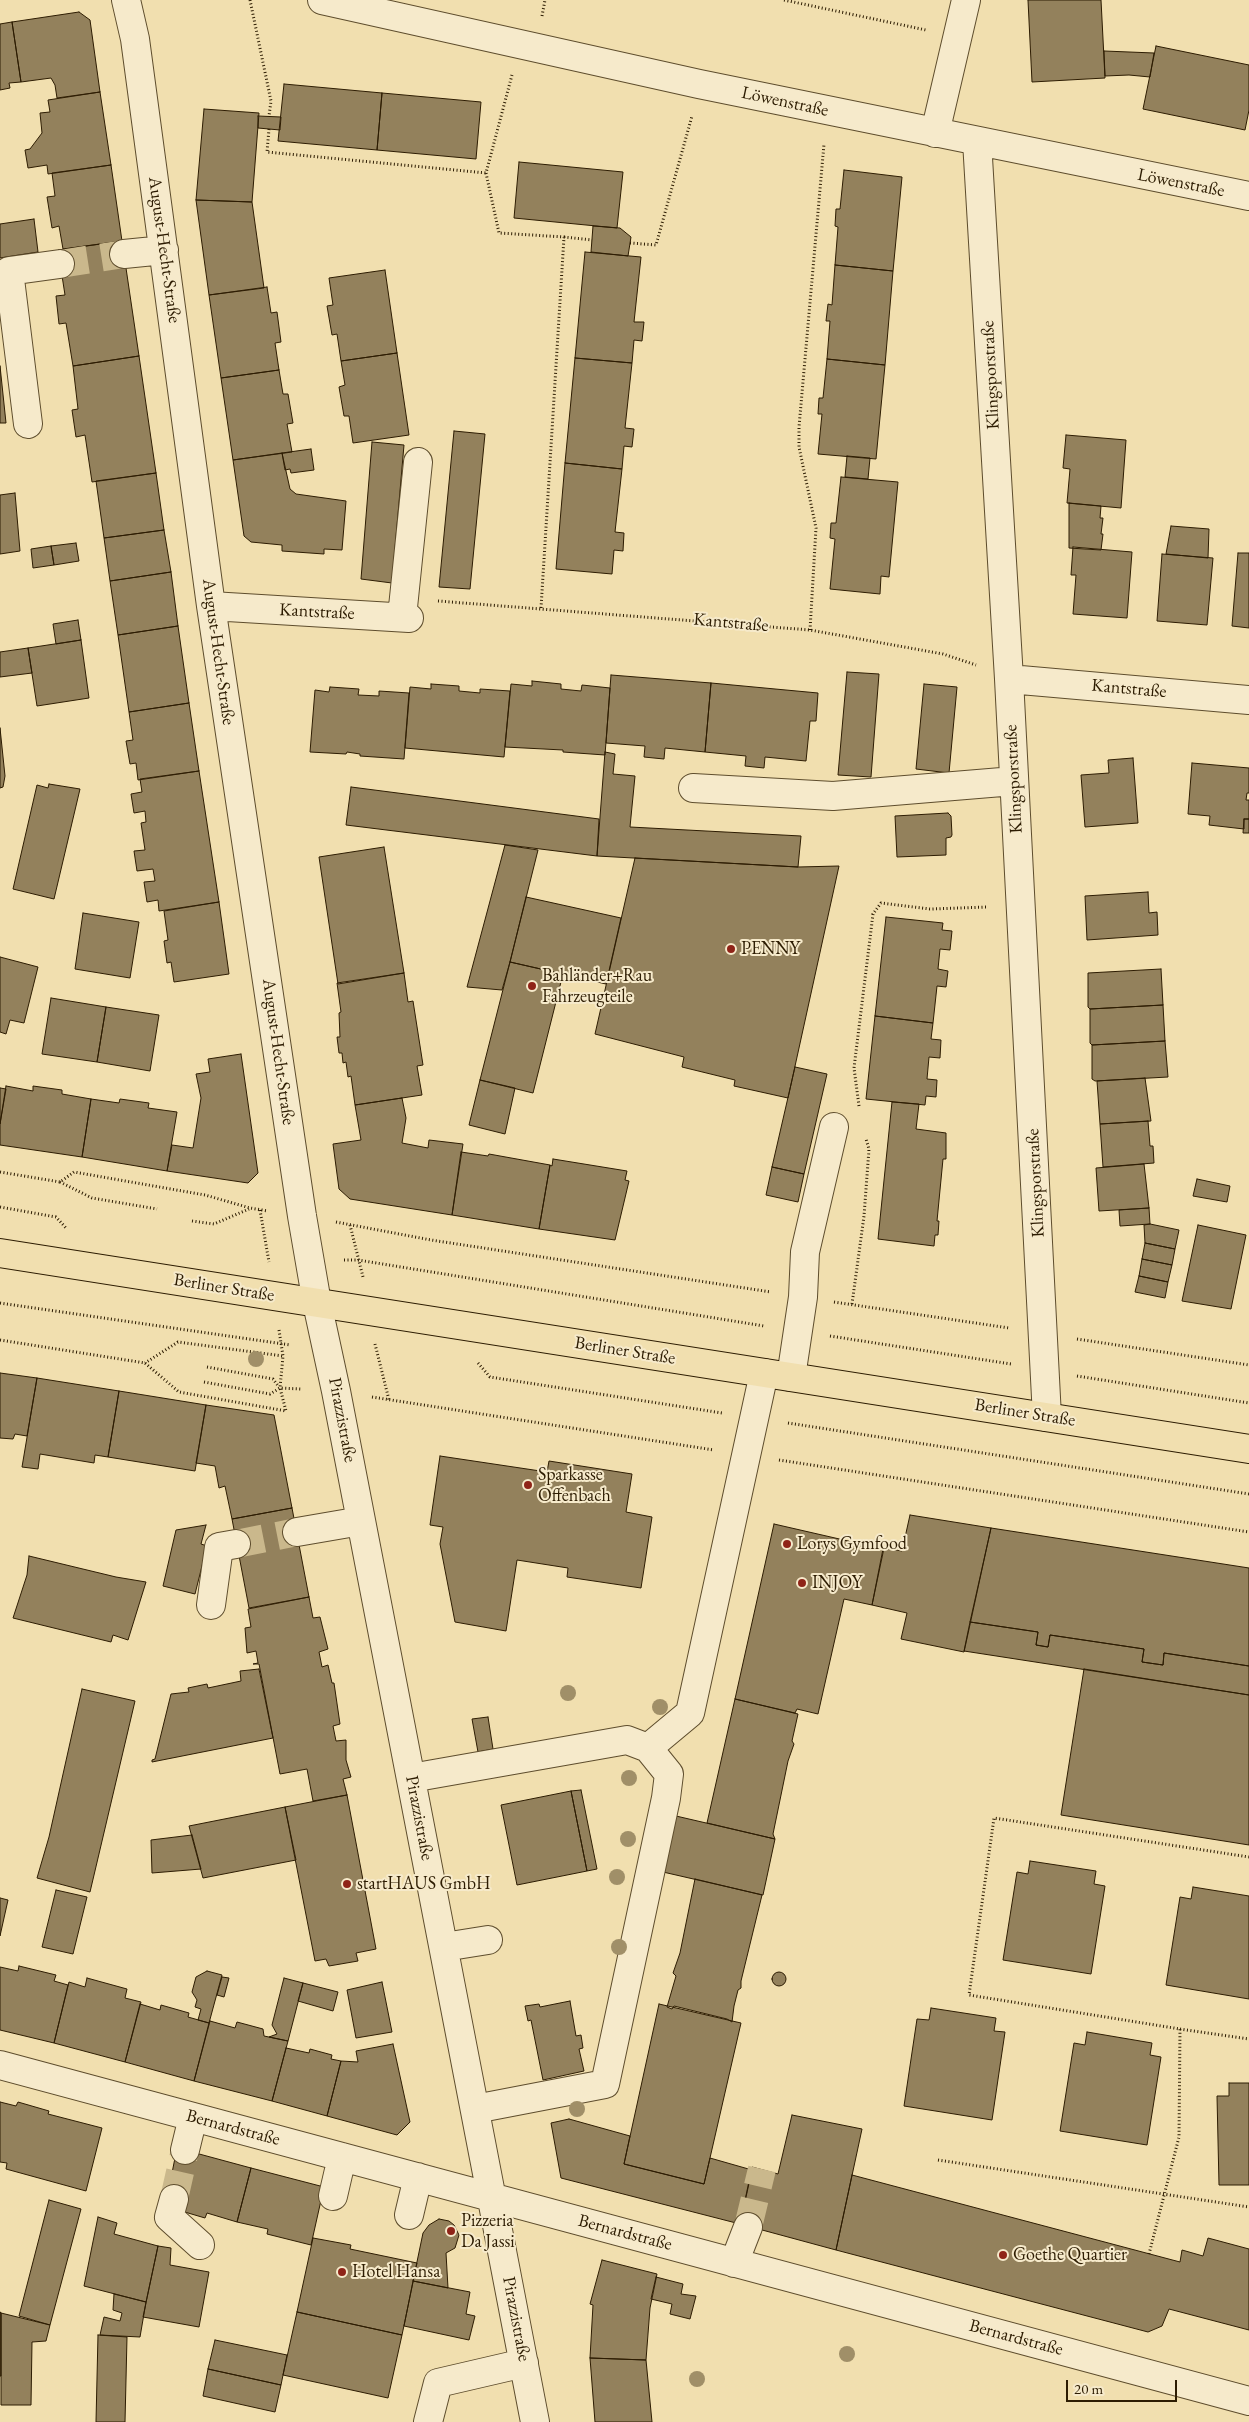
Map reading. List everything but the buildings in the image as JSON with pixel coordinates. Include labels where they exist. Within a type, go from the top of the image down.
[{"type":"main road","name":"Berliner Straße","points":[[0,1253],[1249,1450]]},
{"type":"street","name":"August-Hecht-Straße","points":[[126,0],[135,39],[211,606],[302,1216],[317,1303]]},
{"type":"street","name":"Löwenstraße","points":[[322,0],[520,45],[935,134],[1249,196]]},
{"type":"street","points":[[935,134],[966,0]]},
{"type":"street","name":"Klingsporstraße","points":[[977,141],[1009,678],[1047,1417]]},
{"type":"street","points":[[124,254],[164,250]]},
{"type":"street","points":[[28,424],[8,271],[60,264]]},
{"type":"street","points":[[406,617],[418,462]]},
{"type":"street","name":"Kantstraße","points":[[211,606],[406,617]]},
{"type":"street","name":"Kantstraße","points":[[1009,678],[1249,700]]},
{"type":"street","points":[[693,788],[833,796],[1014,781]]},
{"type":"street","points":[[791,1377],[803,1297],[804,1252],[834,1127]]},
{"type":"street","name":"Pirazzistraße","points":[[317,1303],[336,1391],[536,2422]]},
{"type":"street","points":[[648,1748],[690,1713],[764,1373]]},
{"type":"street","points":[[297,1532],[361,1520]]},
{"type":"street","points":[[210,1605],[219,1548],[236,1544]]},
{"type":"street","points":[[411,1778],[627,1740],[648,1748],[669,1774],[666,1798],[605,2084],[475,2109]]},
{"type":"street","points":[[444,1947],[488,1940]]},
{"type":"street","name":"Bernardstraße","points":[[0,2065],[1249,2401]]},
{"type":"street","points":[[185,2150],[193,2117]]},
{"type":"street","points":[[333,2196],[342,2157]]},
{"type":"street","points":[[409,2215],[418,2177]]},
{"type":"street","points":[[174,2199],[169,2217],[200,2245]]},
{"type":"street","points":[[734,2262],[748,2227]]},
{"type":"street","points":[[428,2422],[438,2383],[524,2363]]},
{"type":"path","points":[[250,0],[271,101],[269,116]]},
{"type":"path","points":[[544,6],[545,0]]},
{"type":"path","points":[[784,0],[958,37]]},
{"type":"path","points":[[520,45],[486,173],[499,233],[592,240]]},
{"type":"path","points":[[630,243],[656,245],[678,160],[685,148],[699,84]]},
{"type":"path","points":[[810,630],[816,528],[799,447],[799,427],[827,110]]},
{"type":"path","points":[[269,129],[267,152],[486,173]]},
{"type":"path","points":[[541,608],[564,237]]},
{"type":"path","name":"Kantstraße","points":[[406,617],[438,601],[810,630],[943,654],[1009,678]]},
{"type":"path","points":[[860,1113],[854,1068],[873,914],[881,903],[930,909],[1021,907]]},
{"type":"path","points":[[852,1304],[864,1216],[869,1149],[864,1131]]},
{"type":"path","points":[[0,1172],[60,1182],[92,1198],[157,1209]]},
{"type":"path","points":[[60,1182],[74,1172],[205,1195],[250,1208],[431,1240],[1249,1365]]},
{"type":"path","points":[[192,1221],[214,1224],[250,1208]]},
{"type":"path","points":[[341,1260],[358,1260],[1009,1364]]},
{"type":"path","points":[[0,1303],[257,1340]]},
{"type":"path","points":[[0,1340],[145,1363],[179,1392],[286,1411],[280,1388],[282,1356],[178,1342],[145,1363]]},
{"type":"path","points":[[474,1359],[490,1377],[1249,1494]]},
{"type":"path","points":[[207,1367],[273,1379],[280,1388]]},
{"type":"path","points":[[1070,1375],[1249,1403]]},
{"type":"path","points":[[204,1382],[270,1394],[280,1388]]},
{"type":"path","points":[[336,1391],[1249,1532]]},
{"type":"path","points":[[1249,1857],[994,1818],[969,1995],[1249,2039]]},
{"type":"path","points":[[1149,2254],[1179,2138],[1180,2029]]},
{"type":"path","points":[[938,2160],[1249,2207]]},
{"type":"tunnel","points":[[60,264],[124,254]]},
{"type":"tunnel","points":[[236,1544],[297,1532]]},
{"type":"tunnel","points":[[174,2199],[185,2150]]},
{"type":"tunnel","points":[[748,2227],[762,2169]]},
{"type":"place","name":"PENNY","points":[[731,949]]},
{"type":"place","name":"Bahländer+Rau Fahrzeugteile","points":[[532,986]]},
{"type":"place","name":"Sparkasse Offenbach","points":[[528,1485]]},
{"type":"place","name":"Lorys Gymfood","points":[[787,1544]]},
{"type":"place","name":"INJOY","points":[[802,1583]]},
{"type":"place","name":"startHAUS GmbH","points":[[347,1884]]},
{"type":"place","name":"Pizzeria Da Jassi","points":[[451,2231]]},
{"type":"place","name":"Goethe Quartier","points":[[1003,2255]]},
{"type":"place","name":"Hotel Hansa","points":[[342,2272]]}]
